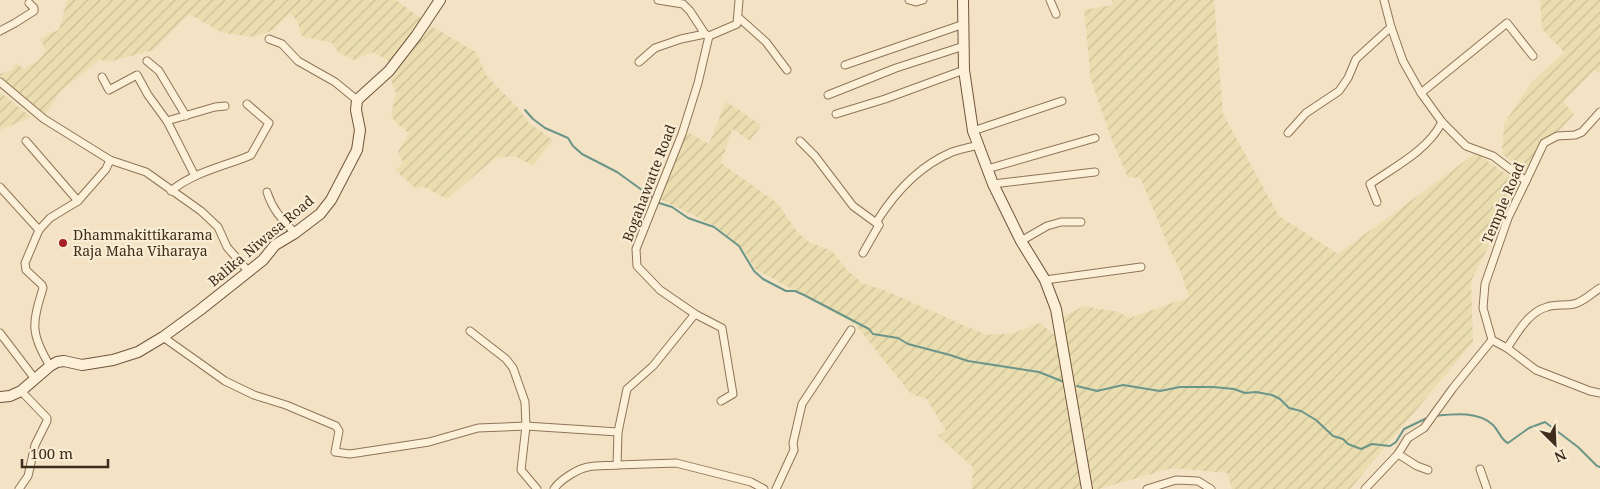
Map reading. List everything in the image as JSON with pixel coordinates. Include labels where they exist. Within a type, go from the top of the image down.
[{"type":"street","points":[[269,39],[282,44],[298,61],[335,82],[357,100],[389,71],[405,52],[440,0]]},
{"type":"street","points":[[658,0],[683,4],[707,35]]},
{"type":"street","points":[[639,62],[655,48],[681,39],[707,35],[737,24],[739,0]]},
{"type":"street","points":[[909,0],[916,2],[923,0]]},
{"type":"street","points":[[963,0],[964,70],[973,131],[993,184],[1021,241],[1044,280],[1056,309],[1087,489]]},
{"type":"street","points":[[1050,0],[1056,14]]},
{"type":"street","points":[[1384,0],[1391,27],[1404,60],[1421,93],[1442,122],[1466,146],[1493,156],[1526,181]]},
{"type":"street","points":[[0,31],[34,10],[29,3]]},
{"type":"street","points":[[738,17],[766,42],[787,70]]},
{"type":"street","points":[[1421,93],[1507,23],[1533,56]]},
{"type":"street","points":[[845,65],[964,24]]},
{"type":"street","points":[[1288,133],[1306,113],[1339,91],[1348,78],[1356,58],[1391,27]]},
{"type":"street","name":"Bogahawatte Road","points":[[707,35],[698,83],[682,134],[636,249],[637,266],[660,290],[695,314],[722,328],[733,394],[721,401]]},
{"type":"street","points":[[828,95],[896,68],[964,46]]},
{"type":"street","points":[[147,61],[158,71],[186,116]]},
{"type":"street","points":[[836,114],[885,99],[964,70]]},
{"type":"street","points":[[102,77],[110,90],[137,75],[148,95],[167,121],[195,176]]},
{"type":"street","points":[[0,82],[44,119],[110,160],[146,172],[201,211],[218,227],[227,247],[248,271]]},
{"type":"street","name":"Balika Niwasa Road","points":[[50,366],[64,361],[82,365],[125,357],[138,352],[164,337],[263,260],[275,245],[320,214],[331,200],[356,150],[360,130],[356,110],[357,100]]},
{"type":"street","points":[[973,131],[1062,101]]},
{"type":"street","points":[[171,191],[195,176],[251,154],[268,123],[247,104]]},
{"type":"street","points":[[167,121],[225,106]]},
{"type":"street","name":"Temple Road","points":[[1492,340],[1483,308],[1485,284],[1508,218],[1544,143],[1557,136],[1575,135],[1582,132],[1600,112]]},
{"type":"street","points":[[1377,202],[1370,184],[1420,150],[1437,132],[1442,122]]},
{"type":"street","points":[[987,169],[1095,138]]},
{"type":"street","points":[[26,141],[78,202]]},
{"type":"street","points":[[800,141],[815,156],[853,206],[880,224]]},
{"type":"street","points":[[880,224],[877,221],[909,179],[930,163],[953,152],[979,145]]},
{"type":"street","points":[[0,396],[10,396],[21,391],[50,366],[36,339],[34,323],[43,288],[26,270],[25,263],[39,230],[50,218],[78,202],[106,169],[110,160]]},
{"type":"street","points":[[993,184],[1095,172]]},
{"type":"street","points":[[0,187],[39,230]]},
{"type":"street","points":[[267,192],[276,213],[295,233]]},
{"type":"street","points":[[1021,241],[1048,226],[1061,222],[1081,222]]},
{"type":"street","points":[[863,253],[880,224]]},
{"type":"street","points":[[1044,280],[1141,267]]},
{"type":"street","points":[[1507,348],[1526,320],[1542,309],[1548,306],[1574,304],[1582,301],[1600,288]]},
{"type":"street","points":[[617,465],[618,432],[627,389],[653,366],[695,314]]},
{"type":"street","points":[[776,489],[794,450],[793,442],[802,404],[851,330]]},
{"type":"street","points":[[470,331],[506,359],[513,368],[525,402],[526,426],[520,470],[537,489]]},
{"type":"street","points":[[0,333],[34,379]]},
{"type":"street","points":[[164,337],[225,381],[254,395],[286,405],[336,426],[340,431],[335,452],[350,454],[429,442],[478,428],[526,426],[618,432]]},
{"type":"street","points":[[1364,489],[1398,454],[1408,438],[1424,428],[1453,388],[1492,340],[1507,348],[1536,370],[1590,391],[1600,392]]},
{"type":"street","points":[[19,489],[28,476],[35,445],[48,421],[21,391]]},
{"type":"street","points":[[1398,454],[1417,466],[1428,470]]},
{"type":"street","points":[[554,489],[586,467],[676,463],[751,482],[764,489]]},
{"type":"street","points":[[1480,469],[1487,489]]},
{"type":"street","points":[[1147,489],[1176,480],[1198,481],[1211,489]]},
{"type":"shaded area","points":[[67,0],[396,0],[422,19],[418,27],[390,62],[373,52],[354,60],[338,52],[332,43],[302,36],[297,21],[290,13],[273,30],[255,37],[223,33],[189,14],[154,50],[112,61],[99,60],[61,91],[44,117],[0,78],[0,74],[12,69],[16,63],[24,69],[40,59],[46,50],[40,39],[59,30]]},
{"type":"shaded area","points":[[1112,0],[1214,0],[1223,114],[1279,216],[1338,254],[1476,153],[1520,184],[1471,281],[1473,342],[1350,489],[1232,489],[1227,473],[1172,468],[1099,489],[1091,489],[1062,317],[1084,306],[1118,312],[1130,318],[1189,297],[1180,270],[1140,177],[1128,178],[1110,135],[1091,80],[1084,10],[1112,5]]},
{"type":"shaded area","points":[[1540,0],[1600,0],[1600,73],[1594,70],[1563,102],[1574,114],[1525,171],[1502,154],[1504,124],[1531,83],[1564,52],[1542,29]]},
{"type":"shaded area","points":[[431,26],[476,52],[486,75],[518,108],[529,123],[553,140],[533,166],[515,156],[495,158],[447,199],[424,187],[415,188],[395,170],[403,163],[398,152],[409,133],[396,123],[391,116],[396,93],[391,80]]},
{"type":"shaded area","points":[[0,92],[31,117],[0,130]]},
{"type":"shaded area","points":[[726,101],[761,125],[750,141],[732,129],[721,163],[777,203],[798,233],[809,242],[832,251],[847,270],[864,284],[884,290],[986,335],[1013,333],[1040,323],[1058,338],[1081,489],[971,489],[973,467],[938,436],[946,431],[927,399],[911,394],[855,324],[755,269],[746,253],[717,227],[660,199],[687,132],[709,144]]},
{"type":"waterway","points":[[525,110],[545,128],[568,138],[573,146],[582,154],[617,172],[653,198]]},
{"type":"waterway","points":[[659,203],[672,207],[688,218],[714,227],[739,246],[754,271],[763,279],[786,291],[795,291],[804,295],[869,329],[873,334],[898,338],[908,344],[968,361],[1039,372],[1064,382]]},
{"type":"waterway","points":[[1077,386],[1097,391],[1123,385],[1160,391],[1180,387],[1213,387],[1234,389],[1245,393],[1256,392],[1272,395],[1280,399],[1289,408],[1301,411],[1316,420],[1333,436],[1361,449],[1372,444],[1390,446],[1396,442],[1404,429],[1427,418]]},
{"type":"waterway","points":[[1435,416],[1466,414],[1480,417],[1493,425],[1508,443],[1529,428],[1545,422],[1578,447],[1600,467]]},
{"type":"place","name":"Dhammakittikarama Raja Maha Viharaya","points":[[63,243]]}]
